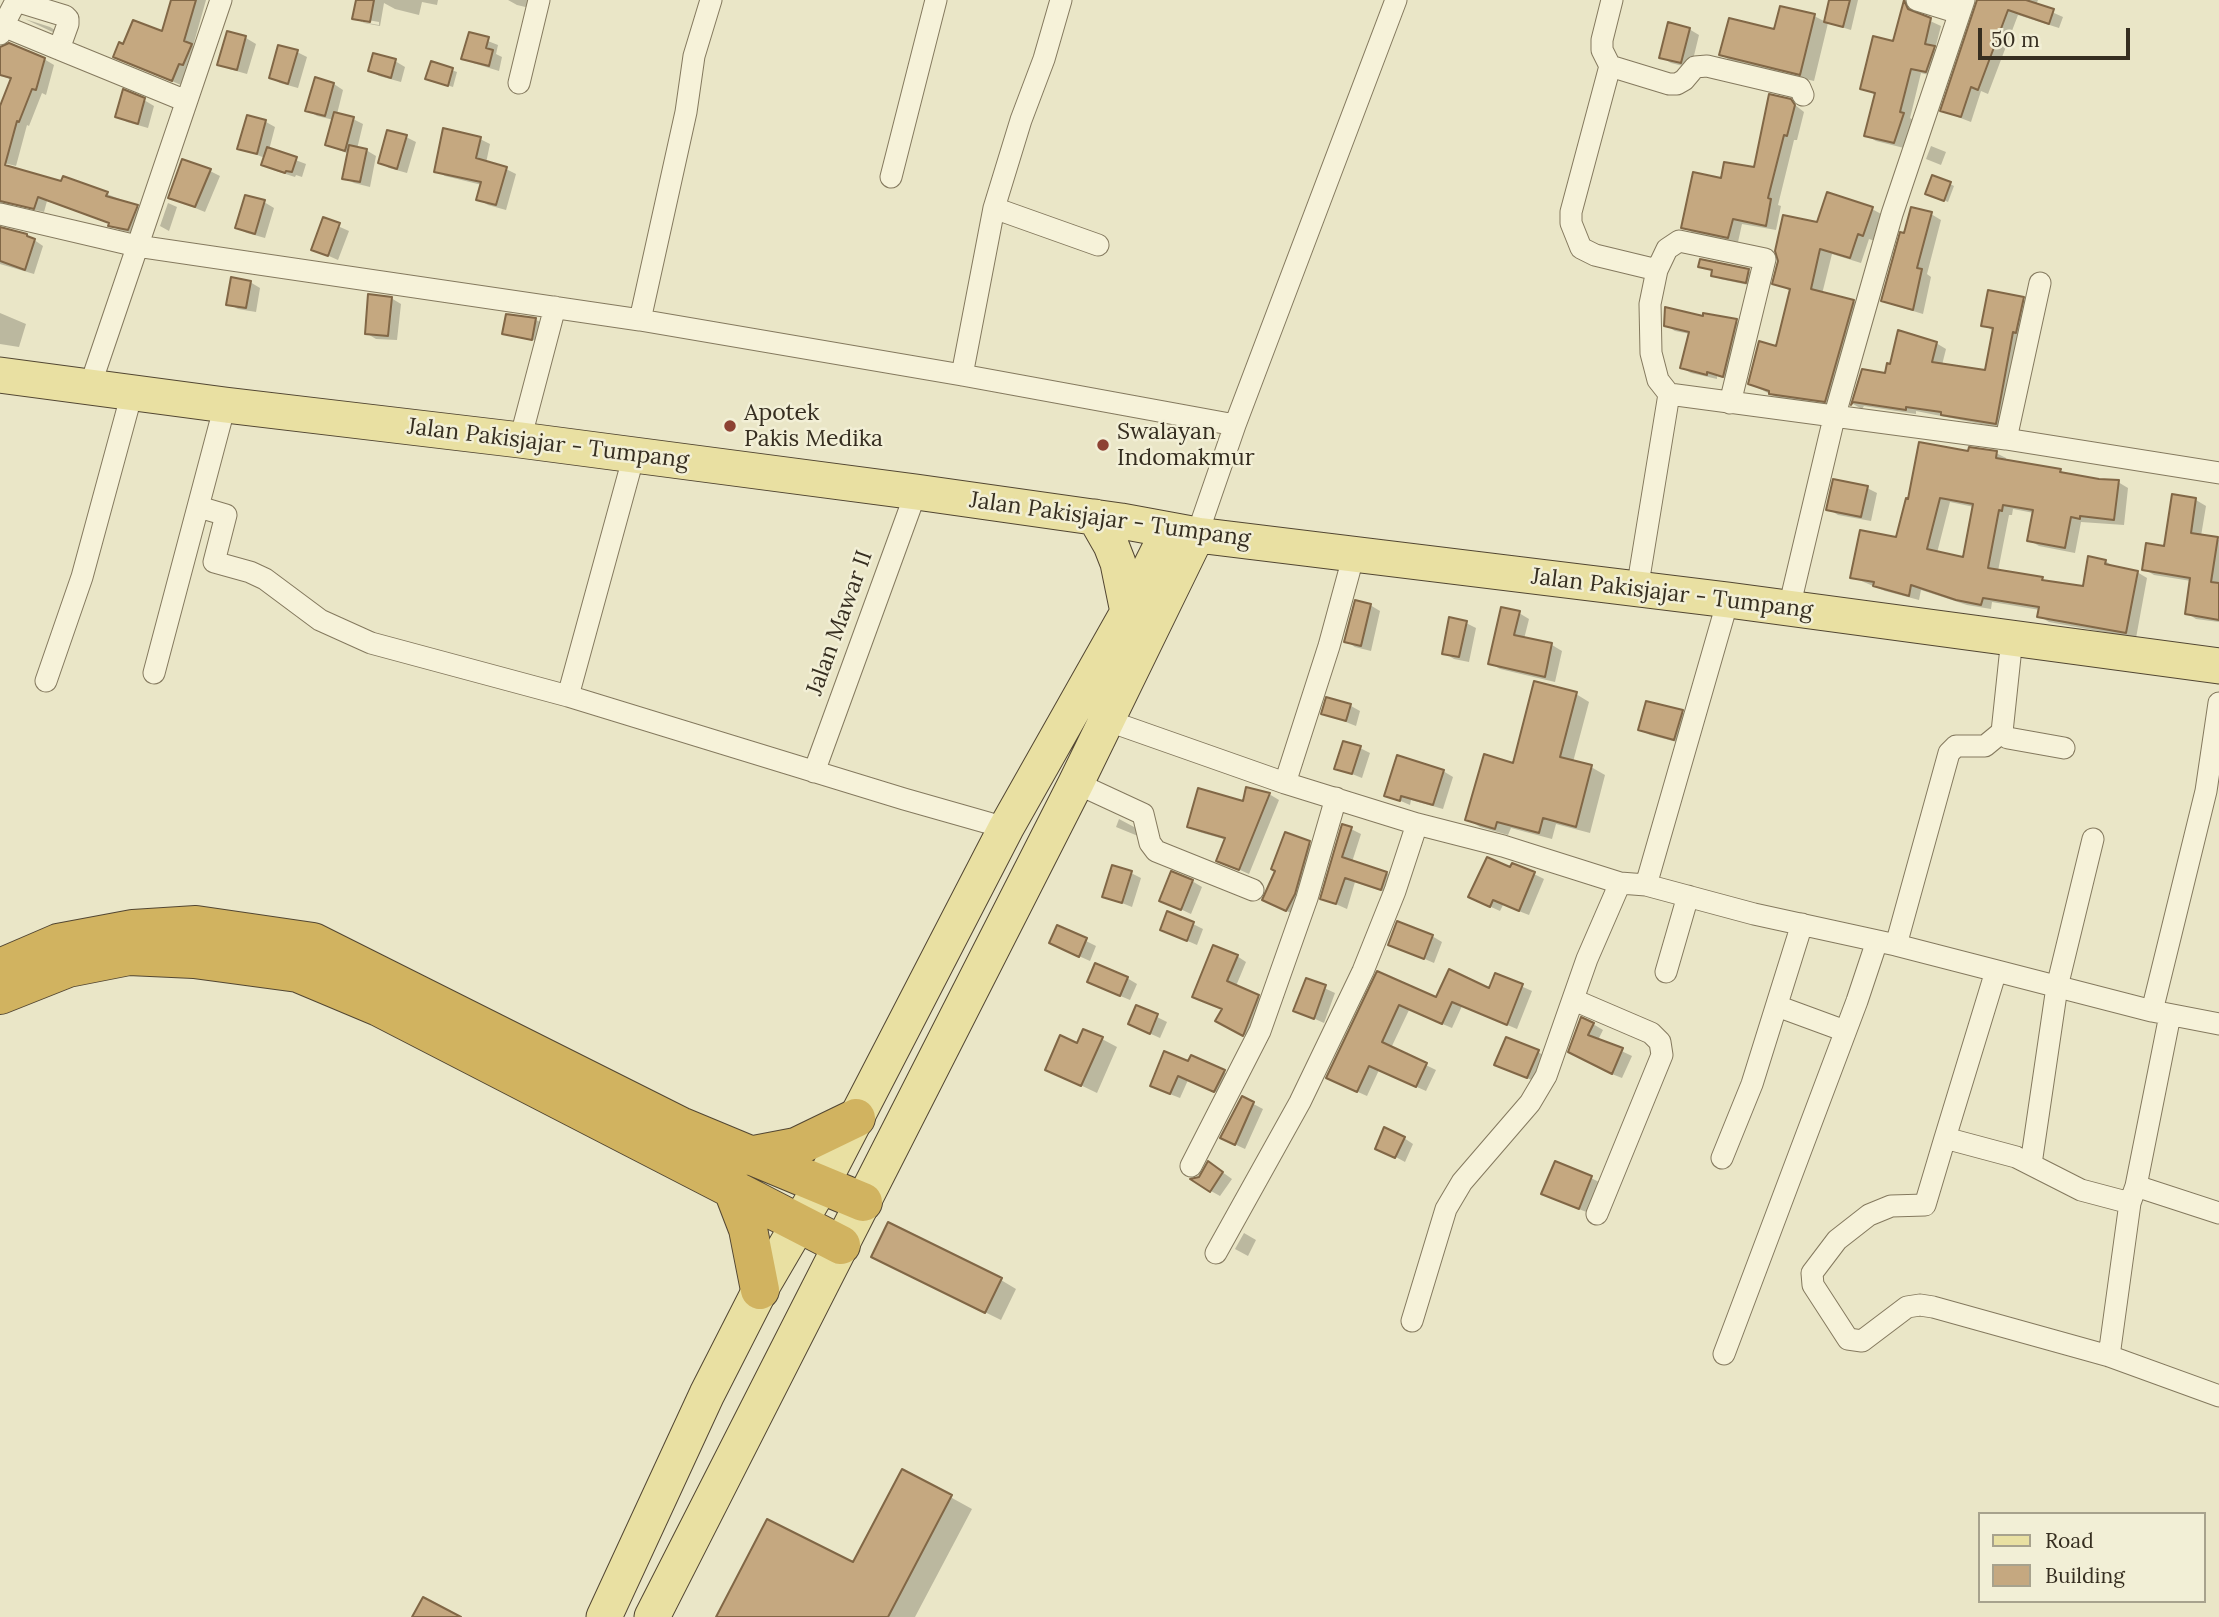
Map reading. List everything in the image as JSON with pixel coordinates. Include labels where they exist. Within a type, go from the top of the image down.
[{"type":"highway","points":[[0,968],[58,943],[133,929],[196,925],[313,942],[680,1126],[741,1173],[799,1223],[841,1245]]},
{"type":"highway","points":[[0,995],[68,968],[129,956],[194,959],[298,973],[379,1007],[741,1173],[822,1184],[863,1202]]},
{"type":"highway","points":[[741,1173],[856,1118]]},
{"type":"highway","points":[[741,1173],[760,1290]]},
{"type":"main road","name":"Jalan Pakisjajar - Tumpang","points":[[0,375],[520,440],[916,492],[1183,532],[1728,600],[2219,666]]},
{"type":"main road","points":[[1095,517],[1118,563],[1128,612]]},
{"type":"main road","points":[[604,1617],[707,1394],[760,1290],[822,1184],[1006,828],[1128,612],[1183,532]]},
{"type":"main road","points":[[652,1617],[1076,783],[1106,720],[1183,532]]},
{"type":"street","points":[[90,386],[221,0]]},
{"type":"street","points":[[519,83],[539,0]]},
{"type":"street","points":[[640,320],[685,113],[694,56],[711,0]]},
{"type":"street","points":[[891,177],[936,0]]},
{"type":"street","points":[[962,374],[994,208],[1021,120],[1044,59],[1060,0]]},
{"type":"street","points":[[1183,532],[1235,425],[1396,0]]},
{"type":"street","points":[[1612,0],[1602,40],[1602,50],[1610,66],[1571,212],[1573,233],[1581,248],[1595,255],[1657,270]]},
{"type":"street","points":[[1789,608],[1834,418],[1892,214],[1962,7],[1917,0]]},
{"type":"street","points":[[59,48],[68,19],[16,1],[1,28],[59,48],[186,101]]},
{"type":"street","points":[[1610,66],[1668,84],[1684,80],[1695,67],[1707,66],[1800,88],[1803,95]]},
{"type":"street","points":[[994,208],[1098,245]]},
{"type":"street","points":[[0,214],[137,246],[640,320],[962,374],[1235,425]]},
{"type":"street","points":[[1637,590],[1668,394],[1658,380],[1651,353],[1650,303],[1657,270],[1667,249],[1679,241],[1765,260],[1730,403]]},
{"type":"street","points":[[2006,439],[2040,283]]},
{"type":"street","points":[[520,440],[555,307]]},
{"type":"street","points":[[46,681],[82,577],[132,393]]},
{"type":"street","points":[[1668,394],[1834,418]]},
{"type":"street","points":[[1668,394],[2006,439],[2219,473]]},
{"type":"street","points":[[154,673],[225,405]]},
{"type":"street","points":[[568,696],[634,455]]},
{"type":"street","name":"Jalan Mawar II","points":[[814,772],[916,492]]},
{"type":"street","points":[[199,507],[226,515],[214,562],[265,579],[320,620],[371,643],[568,696],[1006,828]]},
{"type":"street","points":[[1285,783],[1329,646],[1354,554]]},
{"type":"street","points":[[1646,885],[1728,600]]},
{"type":"street","points":[[1724,1354],[1845,1031],[1886,943],[1949,753],[1956,746],[1985,746],[2002,733],[2012,638]]},
{"type":"street","points":[[2109,1356],[2161,1013],[2206,791],[2219,703]]},
{"type":"street","points":[[1106,720],[1285,783],[1620,883],[1646,885],[2057,988],[2219,1024]]},
{"type":"street","points":[[2002,733],[2008,738],[2064,748]]},
{"type":"street","points":[[1076,783],[1143,814],[1150,844],[1156,851],[1253,890]]},
{"type":"street","points":[[1191,1166],[1260,1031],[1307,898],[1336,798]]},
{"type":"street","points":[[1216,1253],[1300,1102],[1363,971],[1395,891],[1417,824]]},
{"type":"street","points":[[2031,1164],[2057,988],[2093,839]]},
{"type":"street","points":[[1412,1321],[1446,1209],[1462,1182],[1530,1103],[1546,1076],[1587,959],[1620,883]]},
{"type":"street","points":[[1666,972],[1688,896]]},
{"type":"street","points":[[1722,1158],[1752,1084],[1802,924]]},
{"type":"street","points":[[1996,971],[1925,1205],[1891,1206],[1869,1215],[1837,1240],[1812,1273],[1813,1285],[1848,1339],[1862,1341],[1907,1307],[1920,1305],[2109,1356],[2219,1396]]},
{"type":"street","points":[[1574,1000],[1651,1033],[1660,1042],[1662,1055],[1597,1214]]},
{"type":"street","points":[[1777,1006],[1845,1031]]},
{"type":"street","points":[[1945,1138],[2016,1157],[2050,1177],[2081,1190],[2133,1195],[2219,1213]]},
{"type":"building","points":[[171,0],[196,0],[184,41],[192,44],[172,81],[113,57],[119,42],[123,44],[133,20],[162,31]]},
{"type":"building","points":[[356,0],[374,0],[370,22],[352,19]]},
{"type":"building","points":[[1829,0],[1850,0],[1843,27],[1824,22]]},
{"type":"building","points":[[1904,0],[1908,9],[1931,18],[1925,44],[1935,46],[1926,72],[1911,69],[1900,112],[1904,113],[1894,143],[1864,136],[1875,93],[1860,89],[1873,36],[1893,41]]},
{"type":"building","points":[[1977,0],[2026,0],[2054,9],[2049,24],[2008,10],[1978,90],[1971,87],[1961,117],[1940,111]]},
{"type":"building","points":[[1780,6],[1815,14],[1800,75],[1719,55],[1729,18],[1774,29]]},
{"type":"building","points":[[1668,22],[1690,28],[1681,63],[1659,58]]},
{"type":"building","points":[[227,31],[246,36],[237,70],[217,65]]},
{"type":"building","points":[[469,32],[489,37],[486,48],[493,50],[489,66],[461,59]]},
{"type":"building","points":[[9,43],[45,58],[36,90],[32,89],[19,122],[17,121],[5,165],[61,181],[63,176],[108,192],[106,196],[138,205],[128,230],[108,226],[109,223],[38,197],[34,209],[0,201],[0,106],[11,78],[0,75],[0,47]]},
{"type":"building","points":[[278,45],[298,50],[288,84],[269,78]]},
{"type":"building","points":[[373,53],[396,59],[391,78],[368,71]]},
{"type":"building","points":[[431,61],[453,68],[448,86],[425,79]]},
{"type":"building","points":[[315,77],[334,83],[325,116],[305,111]]},
{"type":"building","points":[[123,89],[145,98],[138,124],[115,117]]},
{"type":"building","points":[[1769,94],[1791,99],[1795,105],[1787,136],[1784,135],[1768,198],[1771,199],[1766,226],[1733,219],[1728,238],[1681,228],[1693,172],[1721,178],[1724,162],[1754,167]]},
{"type":"building","points":[[334,112],[354,117],[345,151],[325,145]]},
{"type":"building","points":[[247,115],[266,120],[257,154],[237,149]]},
{"type":"building","points":[[443,128],[481,137],[476,158],[507,167],[496,205],[476,200],[481,182],[434,172]]},
{"type":"building","points":[[387,130],[407,135],[397,169],[378,163]]},
{"type":"building","points":[[349,145],[367,149],[360,182],[342,179]]},
{"type":"building","points":[[267,147],[297,157],[292,172],[285,173],[261,165]]},
{"type":"building","points":[[182,159],[211,169],[195,207],[168,198]]},
{"type":"building","points":[[1932,175],[1951,182],[1944,201],[1925,194]]},
{"type":"building","points":[[1827,192],[1873,207],[1863,236],[1858,234],[1850,258],[1820,249],[1811,289],[1854,300],[1825,402],[1769,394],[1769,391],[1748,384],[1759,341],[1776,346],[1790,289],[1772,284],[1778,261],[1775,251],[1783,215],[1817,222]]},
{"type":"building","points":[[245,195],[265,200],[255,234],[235,228]]},
{"type":"building","points":[[1911,207],[1932,212],[1917,268],[1922,269],[1913,310],[1881,301],[1900,232],[1904,233]]},
{"type":"building","points":[[323,217],[340,223],[328,256],[311,250]]},
{"type":"building","points":[[0,227],[27,234],[35,239],[25,270],[0,261]]},
{"type":"building","points":[[1700,259],[1749,269],[1746,283],[1711,276],[1712,270],[1698,267]]},
{"type":"building","points":[[231,277],[251,281],[246,308],[226,305]]},
{"type":"building","points":[[1988,290],[2024,297],[2016,333],[2013,332],[1996,424],[1906,407],[1906,410],[1853,402],[1851,405],[1862,369],[1885,373],[1887,363],[1890,364],[1898,330],[1937,342],[1932,362],[1985,370],[1993,328],[1981,326]]},
{"type":"building","points":[[368,294],[392,297],[388,336],[365,334]]},
{"type":"building","points":[[1665,307],[1703,316],[1703,313],[1737,319],[1723,377],[1680,368],[1689,332],[1664,326]]},
{"type":"building","points":[[506,314],[536,318],[532,340],[502,334]]},
{"type":"building","points":[[1919,442],[1968,451],[1969,447],[1997,451],[1996,458],[2061,469],[2060,472],[2099,479],[2119,480],[2114,520],[2071,517],[2065,548],[2027,541],[2033,510],[2003,505],[2002,511],[1999,510],[1988,568],[2083,586],[2088,556],[2106,560],[2105,564],[2138,571],[2126,633],[2037,617],[2039,607],[1983,598],[1981,605],[1911,585],[1909,596],[1873,586],[1874,582],[1850,578],[1860,530],[1896,537],[1906,498],[1908,499]],"holes":[[[1940,498],[1973,504],[1963,557],[1927,549]]]},
{"type":"building","points":[[1833,479],[1868,486],[1861,517],[1826,510]]},
{"type":"building","points":[[2172,494],[2196,498],[2191,533],[2218,537],[2211,582],[2219,583],[2219,620],[2185,614],[2190,578],[2142,570],[2146,543],[2164,546]]},
{"type":"building","points":[[1355,600],[1371,604],[1361,646],[1344,642]]},
{"type":"building","points":[[1501,607],[1520,611],[1514,635],[1552,643],[1545,677],[1488,664]]},
{"type":"building","points":[[1449,617],[1467,621],[1459,657],[1442,654]]},
{"type":"building","points":[[1534,681],[1577,692],[1560,757],[1592,765],[1576,827],[1543,818],[1539,833],[1497,822],[1495,829],[1465,820],[1484,754],[1513,763]]},
{"type":"building","points":[[1326,697],[1351,704],[1346,721],[1321,714]]},
{"type":"building","points":[[1646,701],[1683,710],[1674,740],[1638,730]]},
{"type":"building","points":[[1343,741],[1361,746],[1352,774],[1334,769]]},
{"type":"building","points":[[1397,755],[1444,770],[1433,805],[1401,796],[1400,801],[1384,796]]},
{"type":"building","points":[[1246,787],[1270,793],[1239,870],[1216,861],[1225,838],[1187,827],[1198,788],[1243,801]]},
{"type":"building","points":[[1342,824],[1352,827],[1342,857],[1387,872],[1381,890],[1345,878],[1336,904],[1320,899]]},
{"type":"building","points":[[1285,832],[1310,841],[1295,894],[1286,911],[1262,900],[1275,871],[1271,869]]},
{"type":"building","points":[[1487,857],[1510,867],[1512,863],[1535,872],[1519,911],[1493,900],[1490,907],[1468,897]]},
{"type":"building","points":[[1112,865],[1132,871],[1122,903],[1102,897]]},
{"type":"building","points":[[1171,871],[1193,880],[1181,910],[1159,901]]},
{"type":"building","points":[[1167,911],[1194,922],[1187,941],[1160,930]]},
{"type":"building","points":[[1397,921],[1433,935],[1424,959],[1388,945]]},
{"type":"building","points":[[1057,925],[1087,938],[1079,957],[1049,943]]},
{"type":"building","points":[[1213,945],[1238,955],[1227,981],[1259,995],[1243,1036],[1215,1021],[1222,1009],[1192,997]]},
{"type":"building","points":[[1095,963],[1128,977],[1120,996],[1087,982]]},
{"type":"building","points":[[1449,969],[1489,988],[1495,973],[1523,984],[1507,1025],[1452,1002],[1442,1024],[1399,1005],[1382,1042],[1427,1063],[1416,1087],[1369,1066],[1357,1092],[1326,1078],[1377,971],[1436,997]]},
{"type":"building","points":[[1306,978],[1326,985],[1314,1019],[1293,1011]]},
{"type":"building","points":[[1136,1005],[1158,1014],[1150,1034],[1128,1024]]},
{"type":"building","points":[[1581,1017],[1594,1023],[1588,1035],[1623,1048],[1612,1074],[1568,1052]]},
{"type":"building","points":[[1083,1029],[1103,1037],[1081,1086],[1045,1070],[1060,1035],[1077,1043]]},
{"type":"building","points":[[1506,1037],[1539,1050],[1527,1078],[1494,1065]]},
{"type":"building","points":[[1164,1051],[1188,1061],[1191,1055],[1225,1070],[1214,1092],[1178,1076],[1170,1094],[1150,1086]]},
{"type":"building","points":[[1242,1096],[1254,1102],[1235,1145],[1220,1138]]},
{"type":"building","points":[[1384,1127],[1405,1137],[1395,1158],[1375,1149]]},
{"type":"building","points":[[1208,1161],[1223,1172],[1210,1192],[1190,1179],[1199,1177]]},
{"type":"building","points":[[1555,1161],[1592,1176],[1579,1209],[1541,1194]]},
{"type":"building","points":[[888,1222],[1002,1278],[985,1313],[871,1257]]},
{"type":"building","points":[[902,1469],[952,1495],[888,1617],[716,1617],[767,1519],[853,1562]]},
{"type":"building","points":[[423,1597],[461,1617],[412,1617]]},
{"type":"place","name":"Apotek Pakis Medika","points":[[730,426]]},
{"type":"place","name":"Swalayan Indomakmur","points":[[1103,445]]}]
